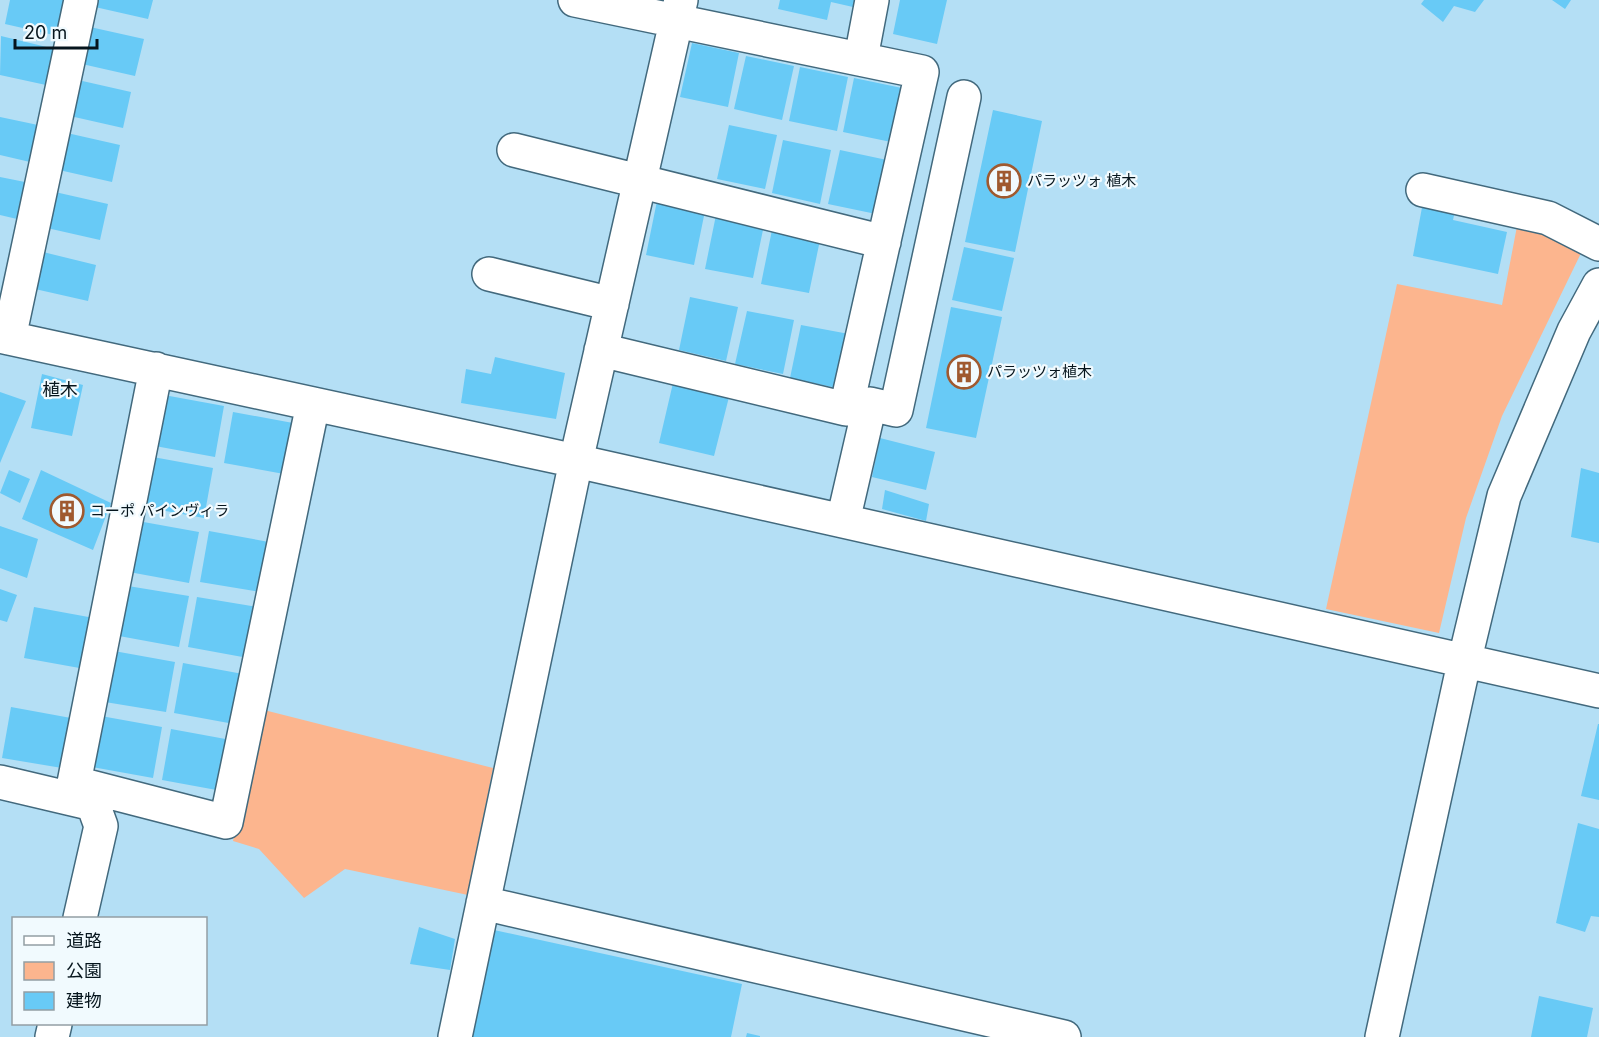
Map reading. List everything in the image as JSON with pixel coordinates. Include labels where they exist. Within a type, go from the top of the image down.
[{"type":"street","points":[[81,0],[5,337],[576,461],[1599,692]]},
{"type":"street","points":[[575,0],[679,11],[922,72],[846,409],[601,350]]},
{"type":"street","points":[[861,58],[872,0]]},
{"type":"street","points":[[455,1037],[576,461],[679,11]]},
{"type":"street","points":[[843,521],[870,404],[896,410],[964,97]]},
{"type":"street","points":[[514,150],[884,242]]},
{"type":"street","points":[[1423,190],[1548,218],[1599,244]]},
{"type":"street","points":[[489,274],[612,304]]},
{"type":"street","points":[[1382,1037],[1464,663],[1504,496],[1574,331],[1599,285]]},
{"type":"street","points":[[73,790],[156,369]]},
{"type":"street","points":[[0,782],[73,790],[226,822],[313,404]]},
{"type":"street","points":[[73,790],[93,804],[101,826],[80,917]]},
{"type":"street","points":[[483,903],[1064,1037]]},
{"type":"green space","points":[[1518,221],[1583,249],[1502,416],[1466,518],[1439,633],[1326,609],[1397,284],[1502,305]]},
{"type":"green space","points":[[264,710],[493,768],[468,895],[345,869],[304,898],[259,849],[233,841]]},
{"type":"building","points":[[10,0],[66,0],[58,36],[5,24]]},
{"type":"building","points":[[97,0],[153,0],[148,19],[95,7]]},
{"type":"building","points":[[780,0],[855,0],[853,7],[831,2],[827,20],[778,9]]},
{"type":"building","points":[[900,0],[947,0],[937,44],[893,34]]},
{"type":"building","points":[[1424,0],[1484,0],[1475,12],[1454,6],[1443,22],[1421,4]]},
{"type":"building","points":[[1552,0],[1571,0],[1565,9]]},
{"type":"building","points":[[90,27],[144,39],[135,76],[82,64]]},
{"type":"building","points":[[1,36],[55,49],[46,85],[0,75]]},
{"type":"building","points":[[692,43],[739,53],[728,107],[680,97]]},
{"type":"building","points":[[746,56],[794,66],[782,120],[734,109]]},
{"type":"building","points":[[800,67],[848,77],[837,131],[789,121]]},
{"type":"building","points":[[854,78],[902,88],[891,142],[843,132]]},
{"type":"building","points":[[78,80],[131,92],[123,128],[70,116]]},
{"type":"building","name":"パラッツォ 植木","points":[[993,110],[1042,121],[1015,252],[965,242]]},
{"type":"building","points":[[0,117],[38,125],[30,162],[0,155]]},
{"type":"building","points":[[729,125],[777,135],[765,189],[717,179]]},
{"type":"building","points":[[67,133],[120,145],[112,182],[59,170]]},
{"type":"building","points":[[783,140],[831,150],[820,204],[772,193]]},
{"type":"building","points":[[840,150],[887,160],[876,214],[828,204]]},
{"type":"building","points":[[0,177],[25,182],[17,219],[0,215]]},
{"type":"building","points":[[55,192],[108,204],[100,240],[47,228]]},
{"type":"building","points":[[657,201],[705,211],[694,265],[646,255]]},
{"type":"building","points":[[1423,202],[1456,206],[1453,220],[1507,232],[1498,274],[1413,256]]},
{"type":"building","points":[[716,215],[764,225],[753,278],[705,269]]},
{"type":"building","points":[[772,230],[820,240],[809,293],[761,284]]},
{"type":"building","points":[[964,247],[1014,258],[1002,311],[952,300]]},
{"type":"building","points":[[43,252],[96,265],[88,301],[35,289]]},
{"type":"building","points":[[690,297],[738,307],[726,361],[679,350]]},
{"type":"building","name":"パラッツォ植木","points":[[951,307],[1002,317],[976,438],[926,428]]},
{"type":"building","points":[[747,311],[794,320],[783,374],[735,364]]},
{"type":"building","points":[[801,325],[849,334],[837,388],[790,378]]},
{"type":"building","points":[[495,357],[565,373],[556,419],[461,403],[466,369],[491,374]]},
{"type":"building","points":[[42,374],[83,385],[72,436],[31,428]]},
{"type":"building","points":[[673,383],[729,397],[714,456],[659,443]]},
{"type":"building","points":[[0,392],[26,401],[0,463]]},
{"type":"building","points":[[164,395],[224,406],[215,457],[155,446]]},
{"type":"building","points":[[233,412],[293,423],[284,474],[224,463]]},
{"type":"building","points":[[880,438],[935,452],[926,490],[872,477]]},
{"type":"building","points":[[153,457],[213,468],[204,518],[144,507]]},
{"type":"building","points":[[1581,468],[1599,473],[1599,543],[1571,537]]},
{"type":"building","points":[[9,470],[30,479],[20,503],[0,493]]},
{"type":"building","name":"コーポ パインヴィラ","points":[[41,470],[111,503],[93,550],[22,519]]},
{"type":"building","points":[[885,490],[929,504],[926,521],[882,509]]},
{"type":"building","points":[[138,521],[199,532],[189,583],[129,572]]},
{"type":"building","points":[[0,526],[38,539],[27,578],[0,568]]},
{"type":"building","points":[[209,531],[269,542],[260,592],[200,582]]},
{"type":"building","points":[[128,586],[189,596],[179,647],[119,636]]},
{"type":"building","points":[[0,589],[17,595],[7,622],[0,620]]},
{"type":"building","points":[[197,597],[257,607],[248,658],[188,647]]},
{"type":"building","points":[[34,607],[94,618],[85,669],[24,658]]},
{"type":"building","points":[[114,651],[175,662],[166,712],[105,702]]},
{"type":"building","points":[[183,663],[243,674],[234,724],[174,713]]},
{"type":"building","points":[[11,707],[71,718],[62,768],[2,758]]},
{"type":"building","points":[[101,716],[162,727],[153,778],[92,767]]},
{"type":"building","points":[[1599,724],[1599,800],[1581,796]]},
{"type":"building","points":[[171,729],[231,740],[222,791],[162,780]]},
{"type":"building","points":[[1578,823],[1599,829],[1599,917],[1591,916],[1585,932],[1556,923]]},
{"type":"building","points":[[419,927],[455,939],[450,970],[410,964]]},
{"type":"building","points":[[494,930],[742,984],[731,1037],[471,1037]]},
{"type":"building","points":[[1539,996],[1593,1008],[1587,1037],[1531,1037]]},
{"type":"building","points":[[747,1033],[760,1036],[760,1037],[746,1037]]},
{"type":"place","name":"パラッツォ 植木","points":[[1004,181]]},
{"type":"place","name":"パラッツォ植木","points":[[964,372]]},
{"type":"place","name":"コーポ パインヴィラ","points":[[67,511]]},
{"type":"district","name":"植木","points":[[60,390]]}]
